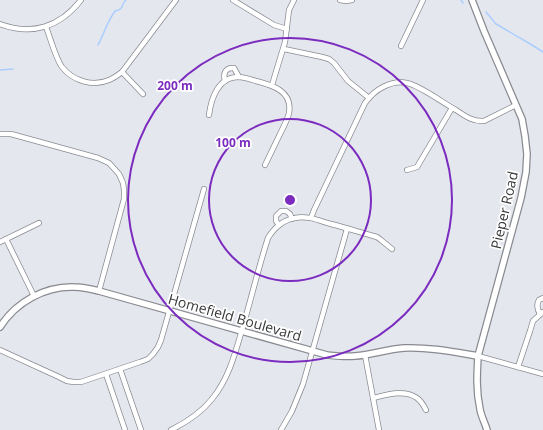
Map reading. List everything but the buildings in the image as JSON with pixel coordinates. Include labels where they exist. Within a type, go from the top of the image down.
[{"type":"street","points":[[0,24],[23,29],[46,27],[66,16],[81,0]]},
{"type":"street","points":[[46,27],[62,67],[73,77],[81,81],[95,83],[104,82],[122,72],[176,0]]},
{"type":"street","points":[[232,0],[274,25],[287,29]]},
{"type":"street","points":[[272,85],[284,49],[289,10],[294,0]]},
{"type":"street","points":[[340,0],[352,0]]},
{"type":"street","points":[[401,46],[423,0]]},
{"type":"street","name":"Pieper Road","points":[[472,0],[522,119],[527,154],[526,172],[521,198],[478,356],[477,392],[480,410],[487,430]]},
{"type":"street","points":[[284,49],[329,59],[353,86],[369,98]]},
{"type":"street","points":[[225,81],[224,72],[231,68],[234,68],[237,77]]},
{"type":"street","points":[[122,72],[142,94]]},
{"type":"street","points":[[209,115],[210,106],[219,86],[225,81],[237,77],[272,85],[282,91],[288,100],[290,112],[265,166]]},
{"type":"street","points":[[311,218],[361,111],[373,93],[385,86],[393,83],[406,83],[422,90],[469,119],[479,121],[516,105]]},
{"type":"street","points":[[407,170],[417,167],[452,108]]},
{"type":"street","points":[[0,134],[10,134],[98,158],[109,163],[119,174],[123,183],[124,199],[99,291]]},
{"type":"street","points":[[0,350],[67,381],[74,382],[81,382],[106,374],[148,358],[153,354],[161,340],[204,189]]},
{"type":"street","points":[[279,225],[276,221],[276,216],[281,211],[286,211],[290,214],[292,219]]},
{"type":"street","points":[[171,430],[195,416],[212,400],[224,382],[242,331],[268,238],[279,225],[292,219],[302,217],[311,218],[377,237],[392,249]]},
{"type":"street","points":[[0,242],[39,223]]},
{"type":"street","points":[[281,430],[298,398],[313,351],[347,229]]},
{"type":"street","points":[[6,239],[34,296]]},
{"type":"street","name":"Homefield Boulevard","points":[[0,327],[16,308],[34,296],[45,291],[66,287],[86,288],[338,357],[365,355],[392,349],[412,348],[478,356]]},
{"type":"street","points":[[518,367],[532,326],[542,313],[537,308],[536,304],[543,298]]},
{"type":"street","points":[[365,355],[379,430]]},
{"type":"street","points":[[478,356],[543,374]]},
{"type":"street","points":[[120,369],[141,430]]},
{"type":"street","points":[[106,374],[125,430]]},
{"type":"street","points":[[373,398],[402,393],[417,398],[426,410]]},
{"type":"waterway","points":[[98,45],[112,15],[115,11],[121,8],[126,0]]},
{"type":"waterway","points":[[486,12],[496,24],[543,52]]},
{"type":"waterway","points":[[0,70],[13,69]]}]
